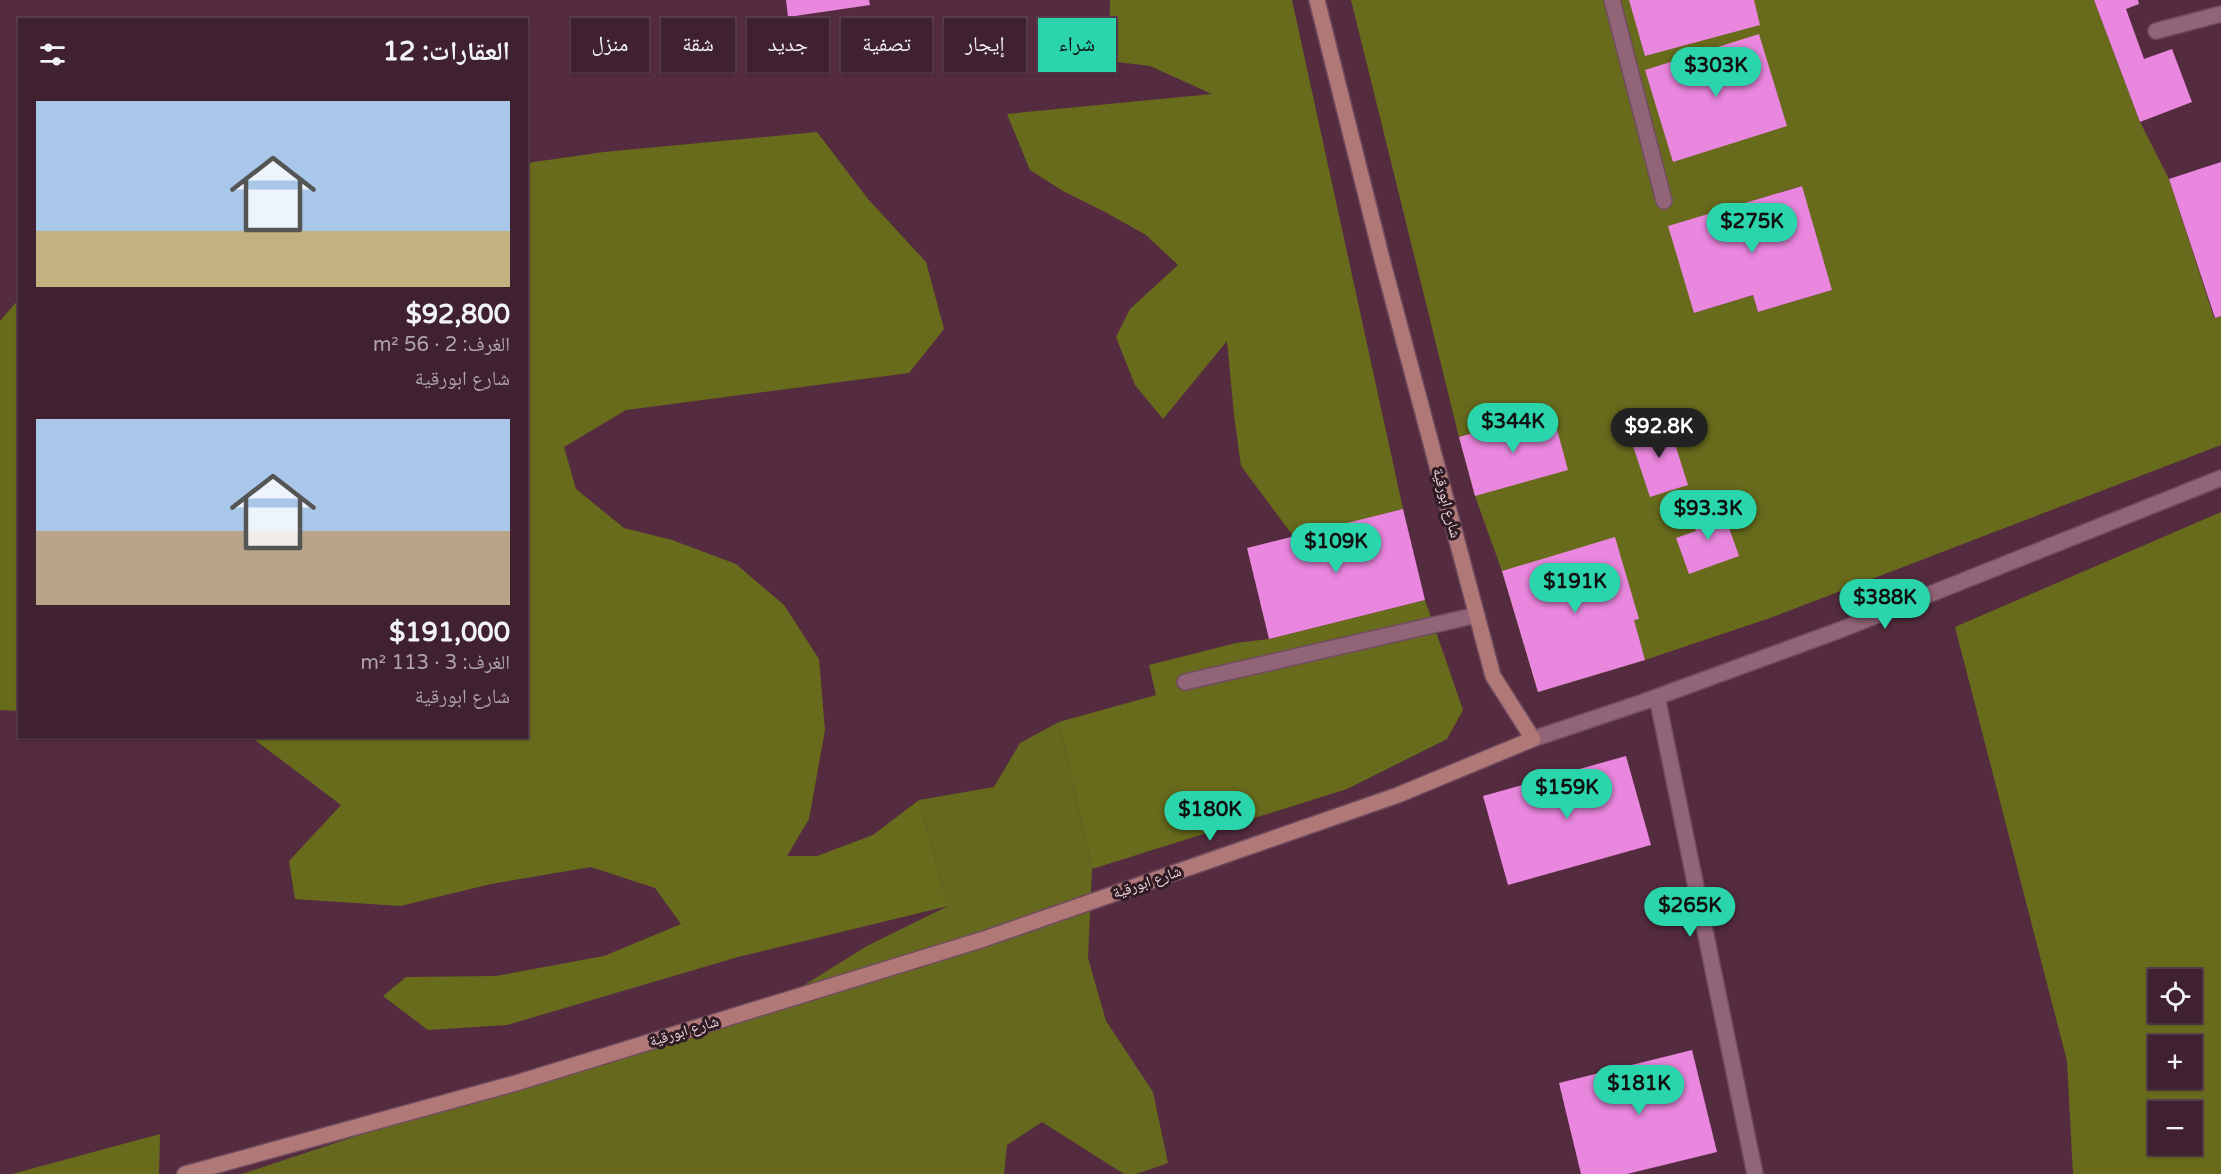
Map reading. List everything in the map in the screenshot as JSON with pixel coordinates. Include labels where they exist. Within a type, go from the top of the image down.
[{"type":"main road","name":"شارع ابورقية","points":[[185,1174],[516,1083],[984,939],[1398,795],[1533,739],[1493,675],[1383,263],[1317,0]]},
{"type":"street","points":[[1612,0],[1664,201]]},
{"type":"street","points":[[2156,31],[2221,14]]},
{"type":"street","points":[[1533,739],[1657,697],[1840,630],[2221,478]]},
{"type":"street","points":[[1185,682],[1477,615]]},
{"type":"street","points":[[1657,697],[1755,1174]]},
{"type":"shaded area","points":[[1110,0],[1292,0],[1403,509],[1294,537],[1241,466],[1227,341],[1163,419],[1135,385],[1116,337],[1130,309],[1178,265],[1146,235],[1063,191],[1030,170],[1007,114],[1212,94],[1150,66],[1116,62],[1116,18],[1110,18]]},
{"type":"shaded area","points":[[1351,0],[2094,0],[2140,122],[2169,179],[2214,318],[2221,316],[2221,445],[1770,618],[1645,660],[1538,692],[1502,571],[1475,496]],"holes":[[[1801,186],[1832,290],[1758,312],[1753,295],[1694,313],[1684,222]]]},
{"type":"shaded area","points":[[817,132],[868,199],[926,262],[944,329],[909,373],[626,410],[564,447],[576,489],[624,528],[672,540],[736,564],[784,605],[819,659],[825,730],[809,819],[787,856],[817,856],[873,835],[919,800],[948,906],[738,957],[507,1025],[428,1030],[383,996],[406,977],[496,976],[604,956],[681,924],[655,888],[591,867],[491,884],[400,906],[295,899],[289,861],[341,805],[252,738],[528,738],[528,163],[604,152]]},
{"type":"shaded area","points":[[18,300],[18,711],[0,710],[0,321]]},
{"type":"shaded area","points":[[2221,512],[2221,1174],[2073,1174],[2067,1061],[1955,627]]},
{"type":"shaded area","points":[[1425,600],[1463,710],[1447,739],[1347,789],[1092,869],[1059,722],[1156,695],[1149,665],[1236,643],[1269,639]]},
{"type":"shaded area","points":[[1059,722],[1092,869],[1088,958],[1106,1021],[1153,1092],[1168,1163],[1136,1174],[1124,1174],[1042,1122],[1007,1145],[1004,1174],[242,1174],[516,1083],[777,1002],[867,946],[948,906],[919,800],[994,787],[1020,743]]},
{"type":"shaded area","points":[[160,1134],[159,1174],[12,1174]]},
{"type":"building","points":[[786,0],[869,0],[870,5],[788,17]]},
{"type":"building","points":[[1629,0],[1754,0],[1760,25],[1645,56]]},
{"type":"building","points":[[2094,0],[2138,0],[2139,4],[2126,9],[2144,59],[2172,49],[2192,102],[2140,122]]},
{"type":"building","points":[[1759,34],[1787,126],[1673,162],[1645,70]]},
{"type":"building","points":[[2221,162],[2221,316],[2215,318],[2169,179]]},
{"type":"building","points":[[1802,186],[1832,290],[1758,312],[1753,295],[1694,313],[1668,226]]},
{"type":"building","points":[[1552,411],[1568,470],[1475,496],[1459,437]]},
{"type":"building","points":[[1668,422],[1688,485],[1650,497],[1629,434]]},
{"type":"building","points":[[1721,505],[1739,556],[1689,574],[1676,538],[1696,531],[1690,516]]},
{"type":"building","points":[[1403,509],[1425,600],[1269,639],[1247,548]]},
{"type":"building","points":[[1615,537],[1639,619],[1634,620],[1645,660],[1538,692],[1502,571]]},
{"type":"building","points":[[1626,756],[1651,845],[1508,885],[1483,796]]},
{"type":"building","points":[[1692,1050],[1717,1152],[1627,1174],[1581,1174],[1559,1083]]}]
